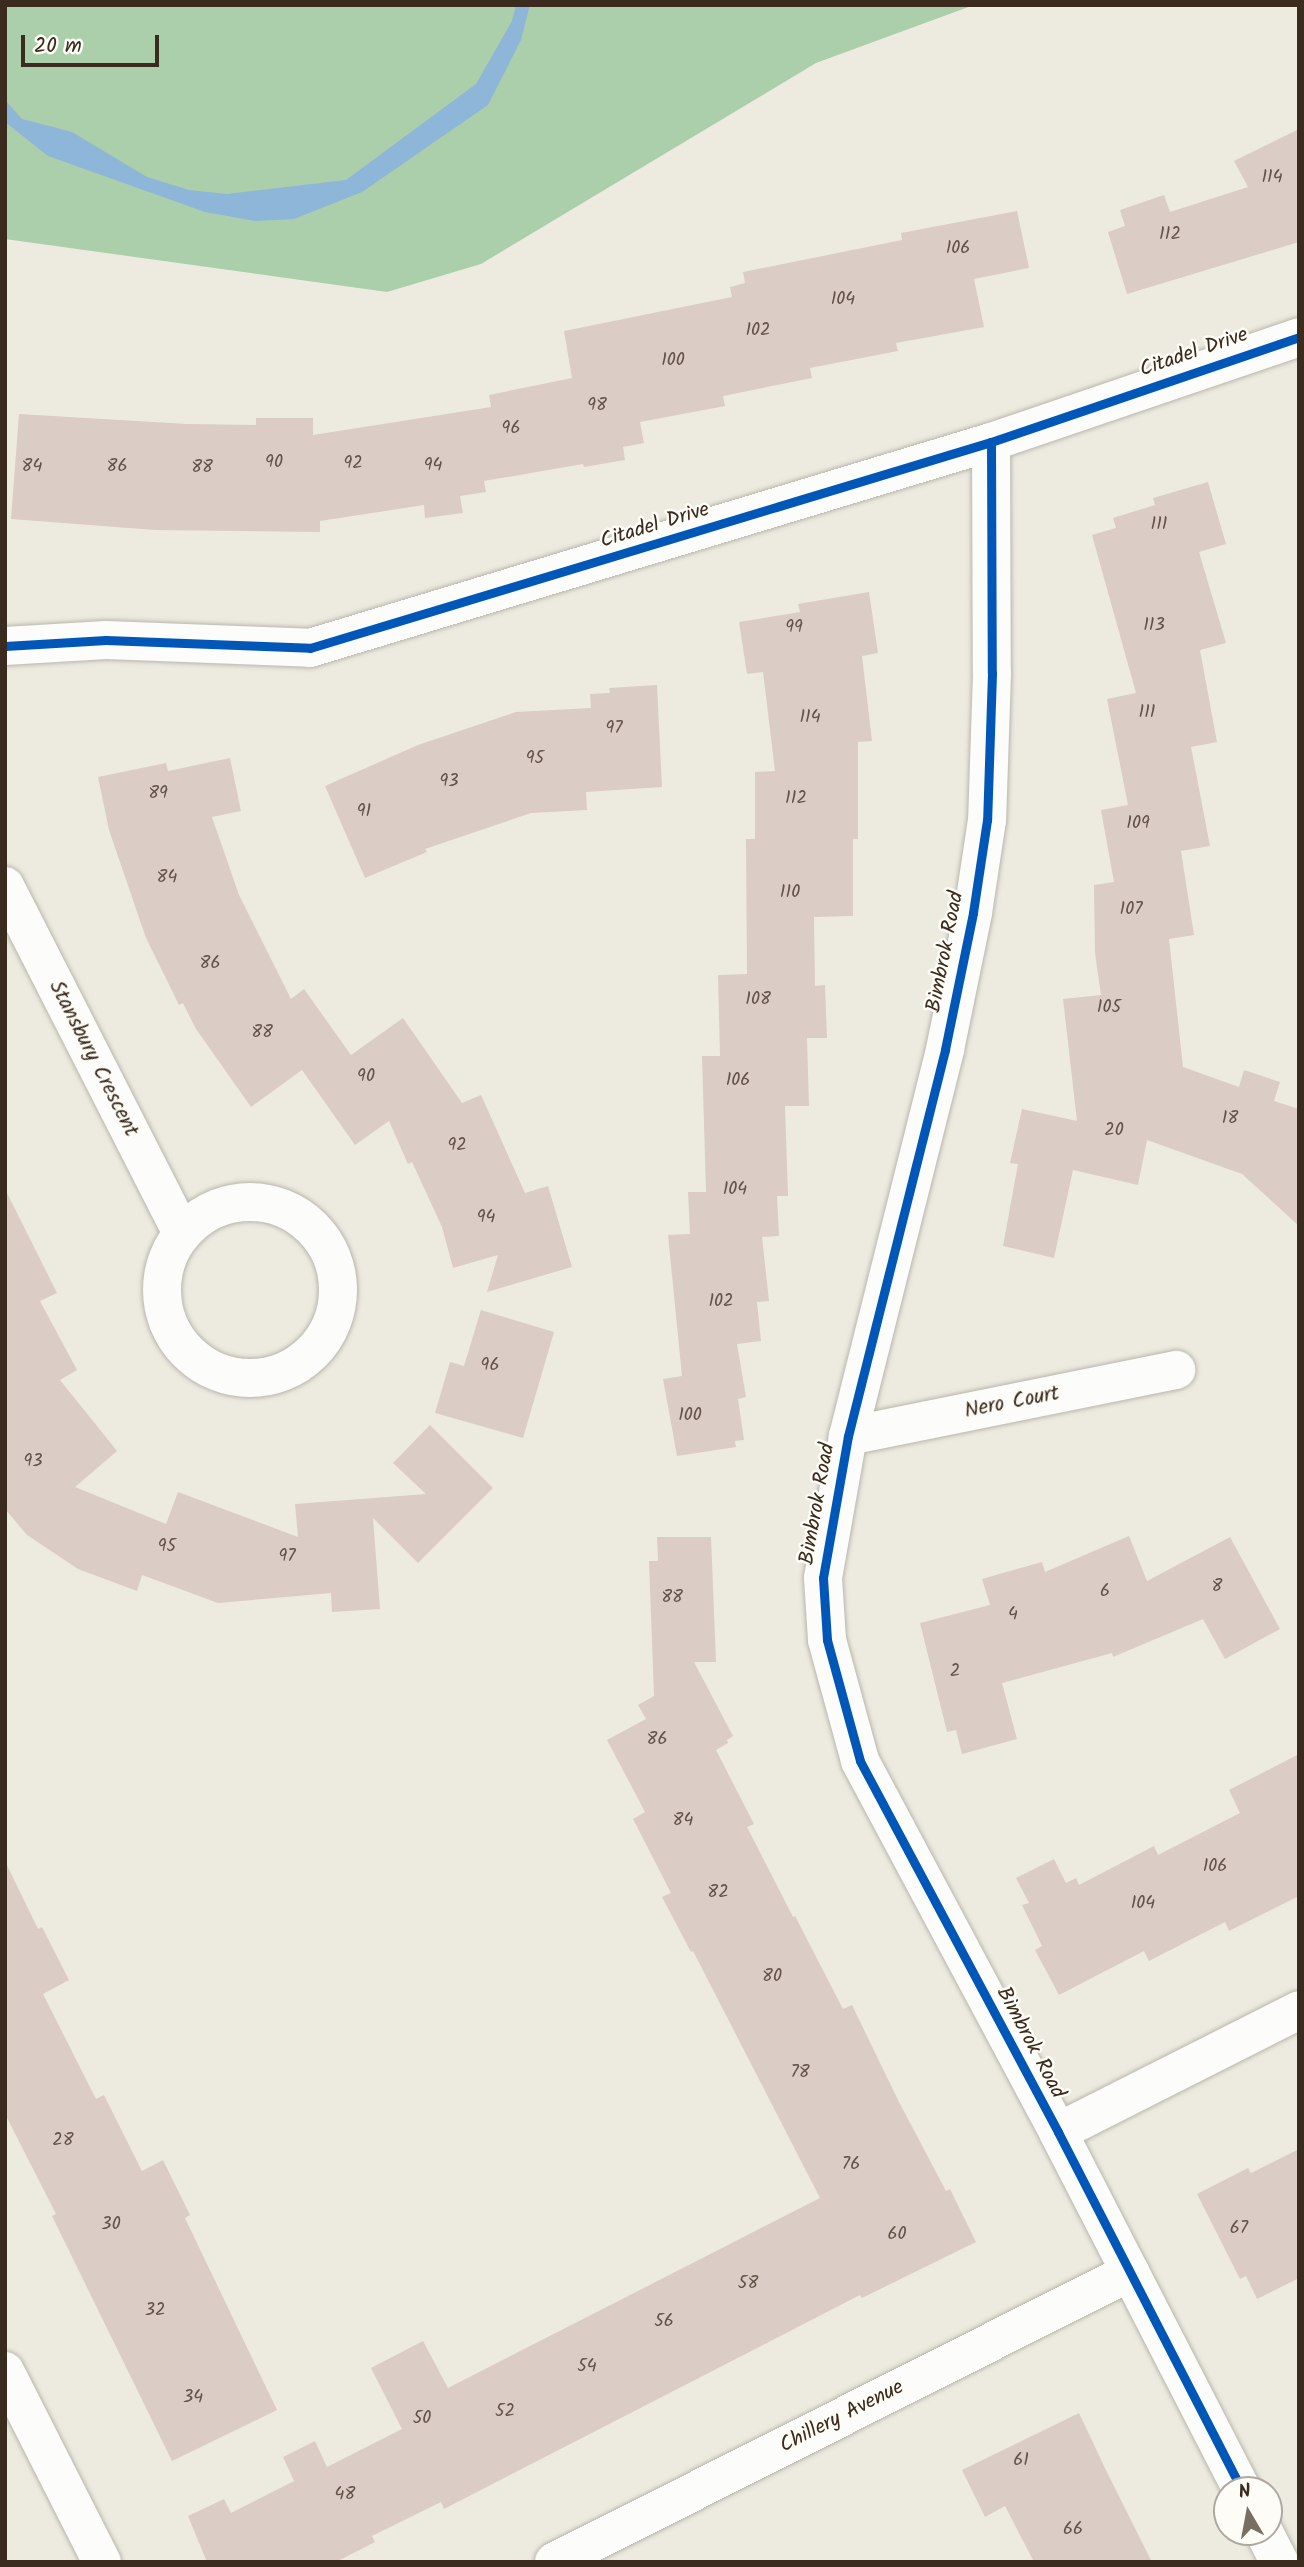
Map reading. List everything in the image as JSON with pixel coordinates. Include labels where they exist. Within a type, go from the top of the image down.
[{"type":"street","name":"Citadel Drive","points":[[5,646],[106,640],[310,648],[991,442],[1299,337]]},
{"type":"street","name":"Bimbrok Road","points":[[991,442],[992,673],[985,833],[973,913],[945,1050],[848,1436],[823,1578],[827,1640],[860,1761],[1058,2132],[1235,2476]]},
{"type":"street","name":"Stansbury Crescent","points":[[5,886],[182,1233]]},
{"type":"street","points":[[258,1202],[286,1209],[310,1225],[327,1247],[337,1274],[335,1311],[329,1329],[313,1353],[288,1370],[259,1378],[229,1377],[194,1358],[179,1344],[165,1318],[160,1288],[166,1259],[182,1233],[204,1215],[230,1204],[258,1202]]},
{"type":"street","name":"Nero Court","points":[[848,1436],[1176,1370]]},
{"type":"street","points":[[1058,2132],[1299,2010]]},
{"type":"street","name":"Chillery Avenue","points":[[554,2562],[1130,2272]]},
{"type":"street","points":[[5,2371],[102,2562]]},
{"type":"street","points":[[1271,2546],[1279,2562]]},
{"type":"green space","points":[[5,5],[974,5],[816,63],[481,264],[387,292],[5,239]]},
{"type":"water","points":[[516,5],[530,5],[521,40],[488,105],[362,192],[294,219],[255,221],[205,212],[48,156],[5,122],[5,100],[22,119],[72,132],[147,177],[189,190],[227,194],[346,180],[476,84],[512,21]]},
{"type":"building","points":[[1299,129],[1299,242],[1127,294],[1108,232],[1125,226],[1120,210],[1164,195],[1170,212],[1248,187],[1234,161]]},
{"type":"building","points":[[1017,211],[1029,268],[974,279],[984,327],[896,343],[898,351],[810,368],[812,378],[723,396],[725,406],[640,422],[644,443],[623,447],[625,460],[584,467],[583,464],[484,481],[486,492],[460,496],[463,513],[425,518],[424,505],[320,521],[320,532],[155,530],[11,519],[19,414],[187,424],[256,425],[256,418],[313,418],[313,435],[491,407],[489,395],[572,378],[564,331],[732,297],[730,287],[745,283],[743,272],[902,240],[901,233]]},
{"type":"building","points":[[1208,482],[1226,544],[1199,552],[1226,643],[1200,650],[1217,742],[1191,747],[1210,846],[1181,851],[1194,935],[1169,939],[1183,1067],[1239,1087],[1244,1070],[1280,1082],[1274,1101],[1299,1109],[1299,1226],[1242,1174],[1147,1140],[1138,1185],[1073,1170],[1054,1258],[1003,1246],[1018,1164],[1010,1163],[1022,1109],[1077,1121],[1063,999],[1101,995],[1095,953],[1094,885],[1114,882],[1101,810],[1128,805],[1107,699],[1136,693],[1092,535],[1116,528],[1113,518],[1155,505],[1153,498]]},
{"type":"building","points":[[869,592],[878,653],[862,656],[872,741],[858,742],[858,839],[853,839],[853,916],[814,917],[815,986],[825,985],[827,1038],[807,1038],[809,1106],[785,1106],[788,1196],[777,1196],[779,1236],[762,1237],[769,1301],[757,1302],[761,1341],[737,1344],[746,1397],[738,1399],[744,1440],[735,1441],[736,1447],[677,1456],[663,1379],[682,1376],[668,1235],[690,1234],[688,1192],[706,1192],[702,1056],[720,1056],[718,975],[747,974],[746,839],[755,839],[755,772],[775,771],[763,672],[747,674],[739,622],[800,612],[798,604]]},
{"type":"building","points":[[657,685],[662,787],[586,792],[587,810],[531,813],[425,849],[427,852],[365,878],[325,786],[418,745],[516,712],[591,708],[590,694],[610,693],[609,688]]},
{"type":"building","points":[[230,758],[241,811],[212,817],[239,895],[291,999],[304,989],[351,1055],[403,1018],[462,1103],[481,1095],[525,1193],[548,1186],[572,1267],[487,1292],[498,1255],[453,1268],[442,1227],[412,1162],[408,1164],[389,1121],[355,1145],[302,1070],[251,1107],[196,1029],[183,1003],[179,1005],[146,938],[109,830],[98,777],[166,763],[168,771]]},
{"type":"building","points":[[5,1189],[57,1293],[40,1301],[77,1370],[60,1380],[117,1451],[75,1487],[166,1524],[178,1492],[298,1537],[295,1504],[426,1494],[393,1463],[430,1425],[493,1488],[418,1563],[373,1518],[380,1609],[332,1612],[331,1593],[218,1603],[142,1575],[137,1591],[78,1569],[27,1535],[5,1509]]},
{"type":"building","points":[[481,1310],[554,1332],[523,1438],[435,1413],[450,1362],[464,1366]]},
{"type":"building","points":[[1129,1536],[1147,1581],[1230,1537],[1280,1629],[1225,1659],[1203,1619],[1113,1657],[1112,1653],[1002,1683],[1017,1739],[962,1754],[956,1730],[947,1732],[920,1623],[990,1605],[982,1579],[1042,1562],[1045,1572]]},
{"type":"building","points":[[657,1537],[711,1537],[716,1662],[694,1662],[733,1736],[727,1740],[728,1743],[716,1750],[754,1824],[747,1827],[793,1917],[795,1916],[843,2009],[852,2005],[898,2100],[946,2191],[950,2189],[976,2242],[862,2298],[860,2295],[444,2509],[441,2502],[372,2536],[375,2542],[336,2562],[207,2562],[188,2516],[224,2499],[231,2513],[294,2481],[283,2457],[315,2441],[327,2467],[402,2429],[371,2368],[423,2341],[448,2388],[820,2198],[693,1951],[691,1952],[662,1897],[671,1893],[633,1819],[645,1812],[607,1740],[646,1719],[638,1705],[654,1696],[649,1561],[658,1561]]},
{"type":"building","points":[[1299,1754],[1299,1896],[1229,1931],[1225,1922],[1149,1961],[1144,1951],[1059,1995],[1035,1950],[1042,1946],[1022,1905],[1029,1903],[1016,1878],[1054,1859],[1066,1883],[1076,1878],[1079,1885],[1154,1846],[1158,1855],[1240,1813],[1229,1790]]},
{"type":"building","points":[[5,1861],[38,1929],[42,1927],[69,1980],[43,1994],[96,2099],[104,2095],[142,2171],[163,2160],[190,2215],[185,2218],[277,2410],[172,2461],[52,2216],[56,2214],[5,2114]]},
{"type":"building","points":[[1299,2149],[1299,2278],[1257,2299],[1246,2276],[1240,2279],[1197,2194],[1248,2168],[1251,2173]]},
{"type":"building","points":[[1079,2413],[1152,2562],[1034,2562],[1005,2506],[985,2517],[962,2470]]},
{"type":"cycle path","points":[[5,646],[106,640],[310,648],[991,442],[1299,337]]},
{"type":"cycle path","points":[[991,442],[992,673],[987,820],[973,913],[945,1050],[848,1436],[823,1578],[827,1640],[860,1761],[1058,2132],[1235,2476]]}]
